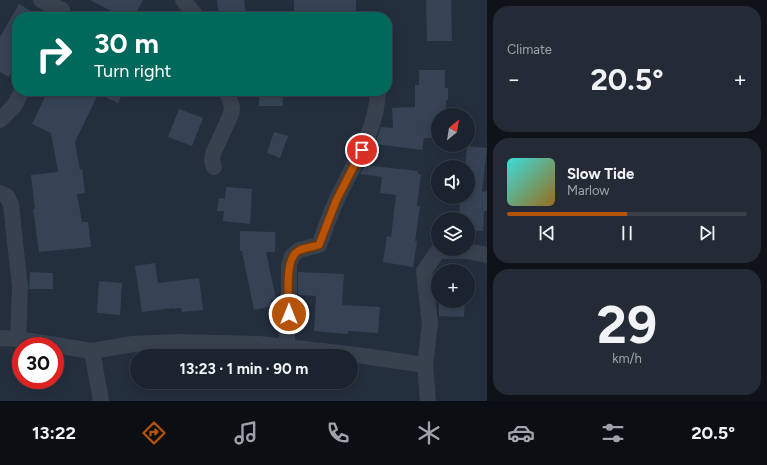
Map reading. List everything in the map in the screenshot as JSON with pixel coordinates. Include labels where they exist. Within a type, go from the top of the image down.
[{"type":"street","points":[[42,0],[63,9]]},
{"type":"street","points":[[182,0],[193,12]]},
{"type":"street","points":[[0,120],[14,106],[19,96]]},
{"type":"street","points":[[214,167],[212,160],[231,114],[232,107],[229,96]]},
{"type":"street","points":[[288,347],[286,324],[289,314],[289,264],[292,256],[299,250],[319,245],[336,201],[362,150],[373,122],[378,103],[378,96]]},
{"type":"street","points":[[0,193],[7,196],[10,205],[18,264],[20,287],[18,337]]},
{"type":"street","points":[[428,401],[425,365],[430,324],[424,271],[438,251],[467,251],[487,255]]},
{"type":"street","points":[[0,338],[12,339]]},
{"type":"street","points":[[64,346],[92,351],[133,344],[178,342],[259,344],[425,365]]},
{"type":"street","points":[[92,351],[101,401]]},
{"type":"building","points":[[90,0],[143,0],[137,12],[113,12]]},
{"type":"building","points":[[217,0],[244,0],[245,12],[218,12]]},
{"type":"building","points":[[294,0],[356,0],[356,12],[294,12]]},
{"type":"building","points":[[426,0],[451,0],[452,41],[427,41]]},
{"type":"building","points":[[19,4],[33,12],[14,12]]},
{"type":"building","points":[[12,16],[12,71],[9,77],[0,72],[0,37]]},
{"type":"building","points":[[419,70],[445,70],[445,88],[448,88],[448,100],[446,100],[446,108],[431,108],[431,138],[424,138],[422,150],[375,144],[381,127],[393,128],[392,108],[415,107],[415,85],[419,85]]},
{"type":"building","points":[[46,96],[97,96],[75,142],[80,170],[82,169],[85,193],[77,194],[82,222],[88,222],[91,247],[39,252],[33,209],[35,209],[31,175],[58,172],[51,133],[32,124]]},
{"type":"building","points":[[102,96],[122,96],[118,103]]},
{"type":"building","points":[[259,96],[282,96],[283,106],[259,106]]},
{"type":"building","points":[[179,109],[203,118],[192,146],[168,137]]},
{"type":"building","points":[[274,132],[288,136],[280,158],[267,153]]},
{"type":"building","points":[[475,147],[487,148],[482,192],[487,191],[487,211],[484,211],[483,231],[475,230],[475,212],[459,212],[460,204],[475,204],[475,160],[466,160],[466,152],[475,152]]},
{"type":"building","points":[[365,165],[418,171],[418,174],[421,174],[417,206],[420,206],[415,241],[417,241],[413,267],[383,262],[387,236],[391,237],[396,195],[380,193],[382,177],[360,174]]},
{"type":"building","points":[[226,187],[252,189],[250,224],[223,221],[224,211],[217,211],[219,198],[225,199]]},
{"type":"building","points":[[240,231],[275,232],[275,252],[266,252],[276,299],[271,300],[272,306],[254,310],[242,251],[240,251]]},
{"type":"building","points":[[155,263],[158,283],[199,278],[203,310],[182,312],[181,308],[173,308],[142,312],[135,266]]},
{"type":"building","points":[[30,272],[53,273],[53,289],[29,289]]},
{"type":"building","points":[[298,272],[344,274],[342,305],[380,307],[378,333],[348,331],[348,334],[314,331],[316,296],[298,295]]},
{"type":"building","points":[[99,281],[122,283],[120,315],[97,313]]},
{"type":"building","points":[[439,308],[465,308],[464,317],[439,316]]},
{"type":"route","points":[[289,314],[289,264],[292,256],[299,250],[319,245],[336,201],[362,150]]}]
